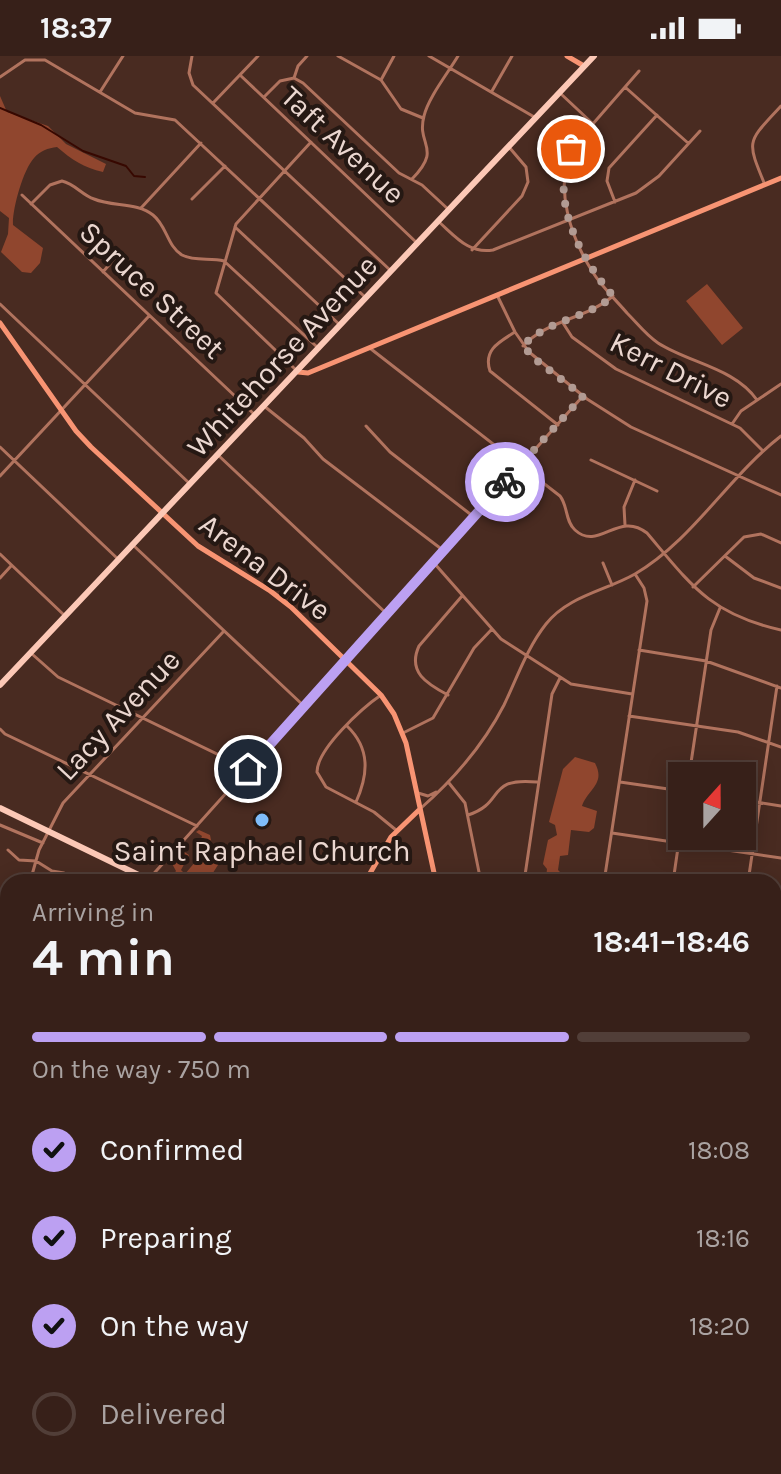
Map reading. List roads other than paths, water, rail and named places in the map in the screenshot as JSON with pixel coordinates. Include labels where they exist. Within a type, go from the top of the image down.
[{"type":"main road","points":[[567,56],[584,66]]},
{"type":"main road","name":"Whitehorse Avenue","points":[[0,685],[594,56]]},
{"type":"main road","points":[[298,372],[308,373],[781,178]]},
{"type":"main road","name":"Arena Drive","points":[[0,323],[84,440],[162,515],[211,556],[280,598],[381,695],[403,733],[434,874]]},
{"type":"main road","points":[[0,808],[136,874]]},
{"type":"main road","points":[[369,874],[381,851],[399,828],[420,809]]},
{"type":"main road","points":[[399,828],[415,821],[423,822]]},
{"type":"street","points":[[18,56],[20,62]]},
{"type":"street","points":[[100,92],[123,56]]},
{"type":"street","points":[[192,56],[191,81],[392,272]]},
{"type":"street","points":[[213,103],[258,56]]},
{"type":"street","points":[[294,78],[298,66],[307,56]]},
{"type":"street","points":[[338,56],[381,80],[401,109],[423,118]]},
{"type":"street","points":[[381,80],[394,56]]},
{"type":"street","points":[[429,56],[536,118]]},
{"type":"street","points":[[412,179],[428,159],[423,118],[458,56]]},
{"type":"street","points":[[491,92],[512,56]]},
{"type":"street","points":[[0,77],[20,62],[45,58],[135,113],[175,120],[366,299]]},
{"type":"street","points":[[639,71],[574,143],[566,161],[564,199],[570,220],[592,272],[658,343],[745,384],[757,400]]},
{"type":"street","name":"Taft Avenue","points":[[240,75],[418,244]]},
{"type":"street","points":[[264,97],[280,81],[294,78],[303,83],[399,173],[422,185],[449,210]]},
{"type":"street","points":[[625,87],[689,143]]},
{"type":"street","points":[[560,93],[592,123]]},
{"type":"street","points":[[765,185],[751,143],[781,106]]},
{"type":"street","points":[[615,202],[607,181],[609,168],[657,115]]},
{"type":"street","points":[[439,222],[472,250],[493,250],[615,202],[651,183],[700,131]]},
{"type":"street","points":[[298,372],[216,293],[235,227],[311,142]]},
{"type":"street","points":[[141,208],[201,143]]},
{"type":"street","points":[[472,250],[527,187],[526,167],[509,147]]},
{"type":"street","points":[[192,199],[225,166]]},
{"type":"street","points":[[31,204],[50,185],[62,181],[97,200],[141,208],[159,221],[180,254],[189,258],[224,261],[319,349]]},
{"type":"street","name":"Spruce Street","points":[[22,195],[255,415]]},
{"type":"street","points":[[235,227],[341,326]]},
{"type":"street","points":[[103,272],[118,254]]},
{"type":"street","points":[[497,295],[523,346],[583,396],[620,421],[781,495]]},
{"type":"street","points":[[523,346],[541,331],[596,309],[613,296]]},
{"type":"street","points":[[0,304],[191,484]]},
{"type":"street","points":[[0,476],[149,316]]},
{"type":"street","name":"Kerr Drive","points":[[563,323],[574,339],[616,369],[732,424],[747,433],[763,451]]},
{"type":"street","points":[[515,332],[491,349],[488,358],[490,371],[558,425]]},
{"type":"street","points":[[368,347],[562,499],[570,525],[580,534],[597,536],[625,525],[643,529],[693,587],[720,608],[781,630]]},
{"type":"street","points":[[732,424],[741,411],[781,384]]},
{"type":"street","points":[[156,874],[583,396]]},
{"type":"street","points":[[264,406],[304,438],[323,459],[444,551]]},
{"type":"street","points":[[366,426],[390,452],[474,517]]},
{"type":"street","points":[[420,809],[449,783],[491,729],[540,632],[557,613],[579,598],[635,574],[664,553],[781,436]]},
{"type":"street","points":[[0,447],[119,560]]},
{"type":"street","points":[[218,455],[387,614]]},
{"type":"street","points":[[591,460],[657,491]]},
{"type":"street","points":[[625,525],[624,507],[635,480]]},
{"type":"street","points":[[693,587],[744,537],[761,534],[781,543]]},
{"type":"street","points":[[133,545],[305,707]]},
{"type":"street","points":[[0,554],[66,617]]},
{"type":"street","points":[[725,556],[754,578],[781,588]]},
{"type":"street","points":[[434,563],[501,639],[575,686],[632,694]]},
{"type":"street","points":[[603,563],[612,585]]},
{"type":"street","points":[[0,578],[12,566]]},
{"type":"street","points":[[606,874],[647,598],[635,574]]},
{"type":"street","points":[[448,695],[422,679],[415,655],[419,646],[463,594]]},
{"type":"street","points":[[691,762],[712,625],[720,608]]},
{"type":"street","points":[[403,733],[429,722],[474,648],[492,629]]},
{"type":"street","name":"Lacy Avenue","points":[[32,874],[47,831],[63,803],[224,631]]},
{"type":"street","points":[[639,650],[706,661],[779,687],[750,874]]},
{"type":"street","points":[[32,654],[58,677],[248,769]]},
{"type":"street","points":[[525,874],[552,694],[560,678]]},
{"type":"street","points":[[381,695],[364,707],[322,754],[317,772],[326,787],[399,828]]},
{"type":"street","points":[[629,716],[746,734],[781,747]]},
{"type":"street","points":[[347,726],[358,737],[366,770],[366,779],[356,802]]},
{"type":"street","points":[[0,729],[197,826]]},
{"type":"street","points":[[468,815],[485,807],[501,786],[509,781],[537,782]]},
{"type":"street","points":[[620,782],[668,789]]},
{"type":"street","points":[[449,783],[462,798],[468,815],[479,874]]},
{"type":"street","points":[[416,792],[428,796],[440,790]]},
{"type":"street","points":[[756,802],[781,806]]},
{"type":"street","points":[[0,825],[43,843]]},
{"type":"street","points":[[612,833],[668,841]]},
{"type":"street","points":[[8,850],[19,860],[36,861],[52,871],[64,873]]},
{"type":"street","points":[[674,874],[678,850]]},
{"type":"street","points":[[728,850],[781,858]]},
{"type":"waterway","points":[[0,108],[41,125],[83,151],[126,166],[134,176],[145,177]]},
{"type":"place","name":"Saint Raphael Church","points":[[262,820]]}]
